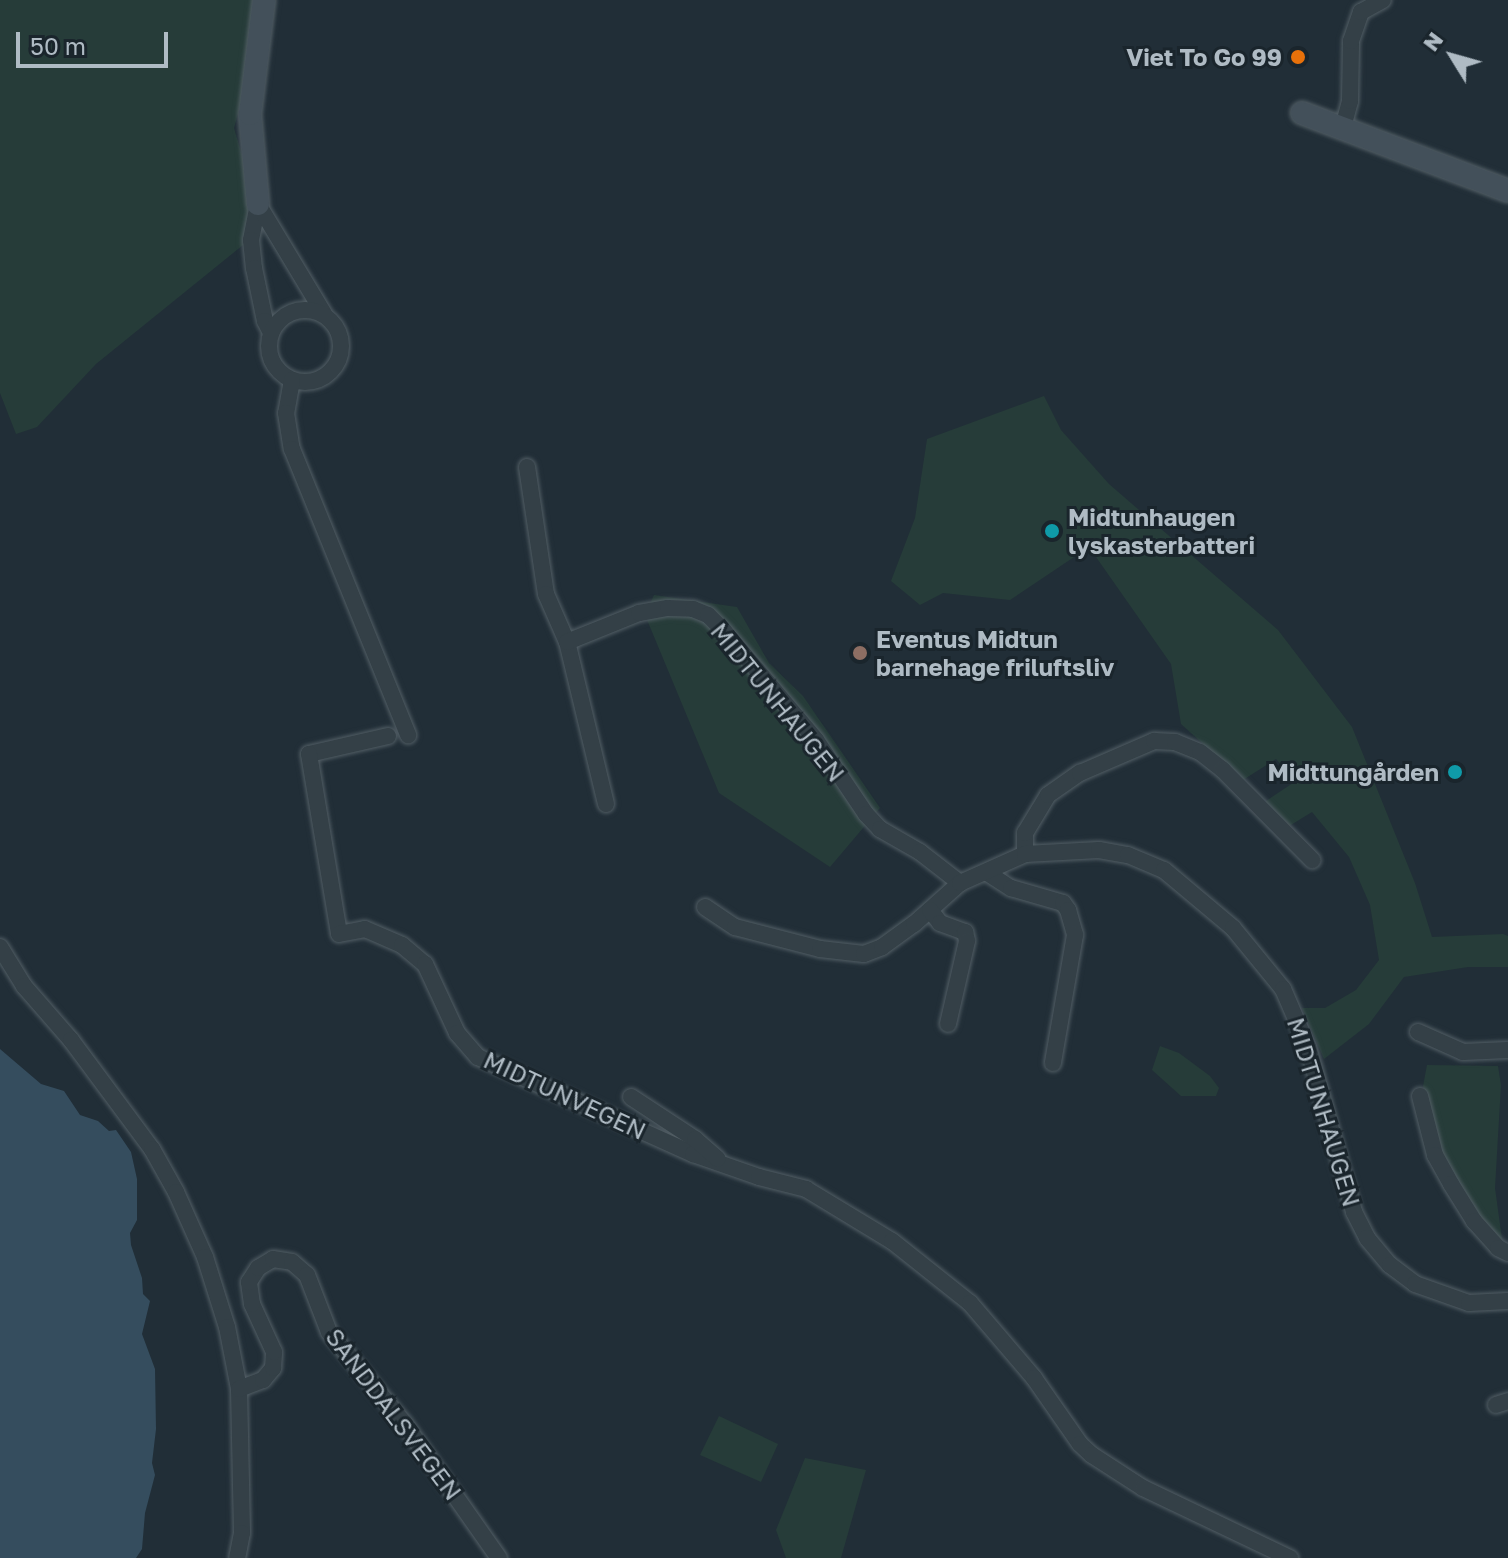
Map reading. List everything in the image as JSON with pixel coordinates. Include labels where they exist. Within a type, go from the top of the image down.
[{"type":"street","points":[[258,204],[324,314],[340,333],[342,347],[339,360],[319,380],[292,380],[272,361],[271,333],[265,321],[254,268],[251,240],[258,204],[250,114],[264,0]]},
{"type":"street","points":[[1342,131],[1350,101],[1351,41],[1361,12],[1383,0]]},
{"type":"street","points":[[1302,113],[1342,131],[1508,191]]},
{"type":"street","points":[[271,333],[284,316],[293,311],[314,310],[324,314]]},
{"type":"street","points":[[292,380],[286,413],[292,449],[408,735]]},
{"type":"street","points":[[527,467],[546,594],[567,642],[606,804]]},
{"type":"street","name":"MIDTUNHAUGEN","points":[[567,642],[639,613],[668,608],[708,615],[816,740],[866,814],[880,829],[920,852],[960,883]]},
{"type":"street","name":"MIDTUNVEGEN","points":[[388,736],[309,754],[339,934],[365,929],[402,945],[425,964],[457,1033],[478,1057],[728,1167],[806,1189],[892,1241],[970,1303],[1034,1378],[1080,1444],[1092,1455],[1143,1488],[1290,1558]]},
{"type":"street","points":[[1025,854],[1023,842],[1037,809],[1063,782],[1131,748],[1164,741],[1200,752],[1223,770],[1312,860]]},
{"type":"street","name":"MIDTUNHAUGEN","points":[[705,907],[735,927],[852,954],[882,947],[960,883],[1025,854],[1099,850],[1144,860],[1164,870],[1233,928],[1283,989],[1298,1018],[1354,1212],[1367,1238],[1390,1265],[1415,1284],[1469,1303],[1508,1301]]},
{"type":"street","points":[[986,872],[1011,888],[1063,903],[1068,910],[1075,935],[1053,1063]]},
{"type":"street","points":[[930,910],[940,923],[965,932],[967,941],[948,1024]]},
{"type":"street","points":[[0,947],[24,986],[125,1110],[176,1192],[214,1285],[227,1327],[239,1389],[242,1533],[237,1558]]},
{"type":"street","points":[[1418,1032],[1463,1052],[1508,1050]]},
{"type":"street","points":[[1420,1096],[1435,1155],[1451,1184],[1474,1221],[1498,1248],[1508,1253]]},
{"type":"street","name":"MIDTUNVEGEN","points":[[631,1097],[695,1139],[728,1167]]},
{"type":"street","name":"SANDDALSVEGEN","points":[[239,1389],[263,1380],[273,1368],[274,1352],[252,1304],[249,1282],[258,1268],[273,1259],[292,1262],[307,1275],[329,1332],[404,1423],[499,1558]]},
{"type":"green space","points":[[0,0],[269,0],[234,128],[250,182],[248,241],[96,364],[37,427],[16,434],[0,393]]},
{"type":"green space","points":[[1044,396],[1061,430],[1109,484],[1278,630],[1352,727],[1415,883],[1432,937],[1503,934],[1508,936],[1508,967],[1468,967],[1404,977],[1369,1024],[1324,1059],[1302,1008],[1325,1008],[1356,990],[1379,960],[1370,905],[1349,857],[1312,812],[1286,828],[1263,803],[1296,781],[1276,759],[1243,780],[1181,724],[1171,664],[1089,547],[1010,600],[943,593],[920,605],[891,581],[915,518],[927,439]]},
{"type":"green space","points":[[654,595],[737,607],[769,663],[803,696],[880,808],[830,867],[719,793],[645,615]]},
{"type":"green space","points":[[1160,1046],[1179,1053],[1210,1076],[1219,1088],[1216,1096],[1181,1096],[1152,1070]]},
{"type":"green space","points":[[1427,1065],[1498,1066],[1501,1085],[1495,1188],[1502,1239],[1495,1238],[1443,1159],[1430,1125],[1423,1086]]},
{"type":"green space","points":[[719,1416],[778,1444],[761,1482],[700,1455]]},
{"type":"green space","points":[[805,1458],[866,1470],[841,1558],[786,1558],[776,1530]]},
{"type":"water","points":[[0,1049],[41,1084],[64,1091],[80,1115],[98,1121],[109,1131],[116,1130],[131,1152],[137,1179],[137,1220],[130,1233],[131,1245],[142,1278],[143,1294],[150,1301],[142,1334],[155,1369],[156,1429],[152,1463],[155,1475],[145,1513],[142,1549],[136,1558],[0,1558]]},
{"type":"place","name":"Viet To Go 99","points":[[1298,57]]},
{"type":"place","name":"Midtunhaugen lyskasterbatteri","points":[[1052,531]]},
{"type":"place","name":"Eventus Midtun barnehage friluftsliv","points":[[860,653]]},
{"type":"place","name":"Midttungården","points":[[1455,772]]}]
